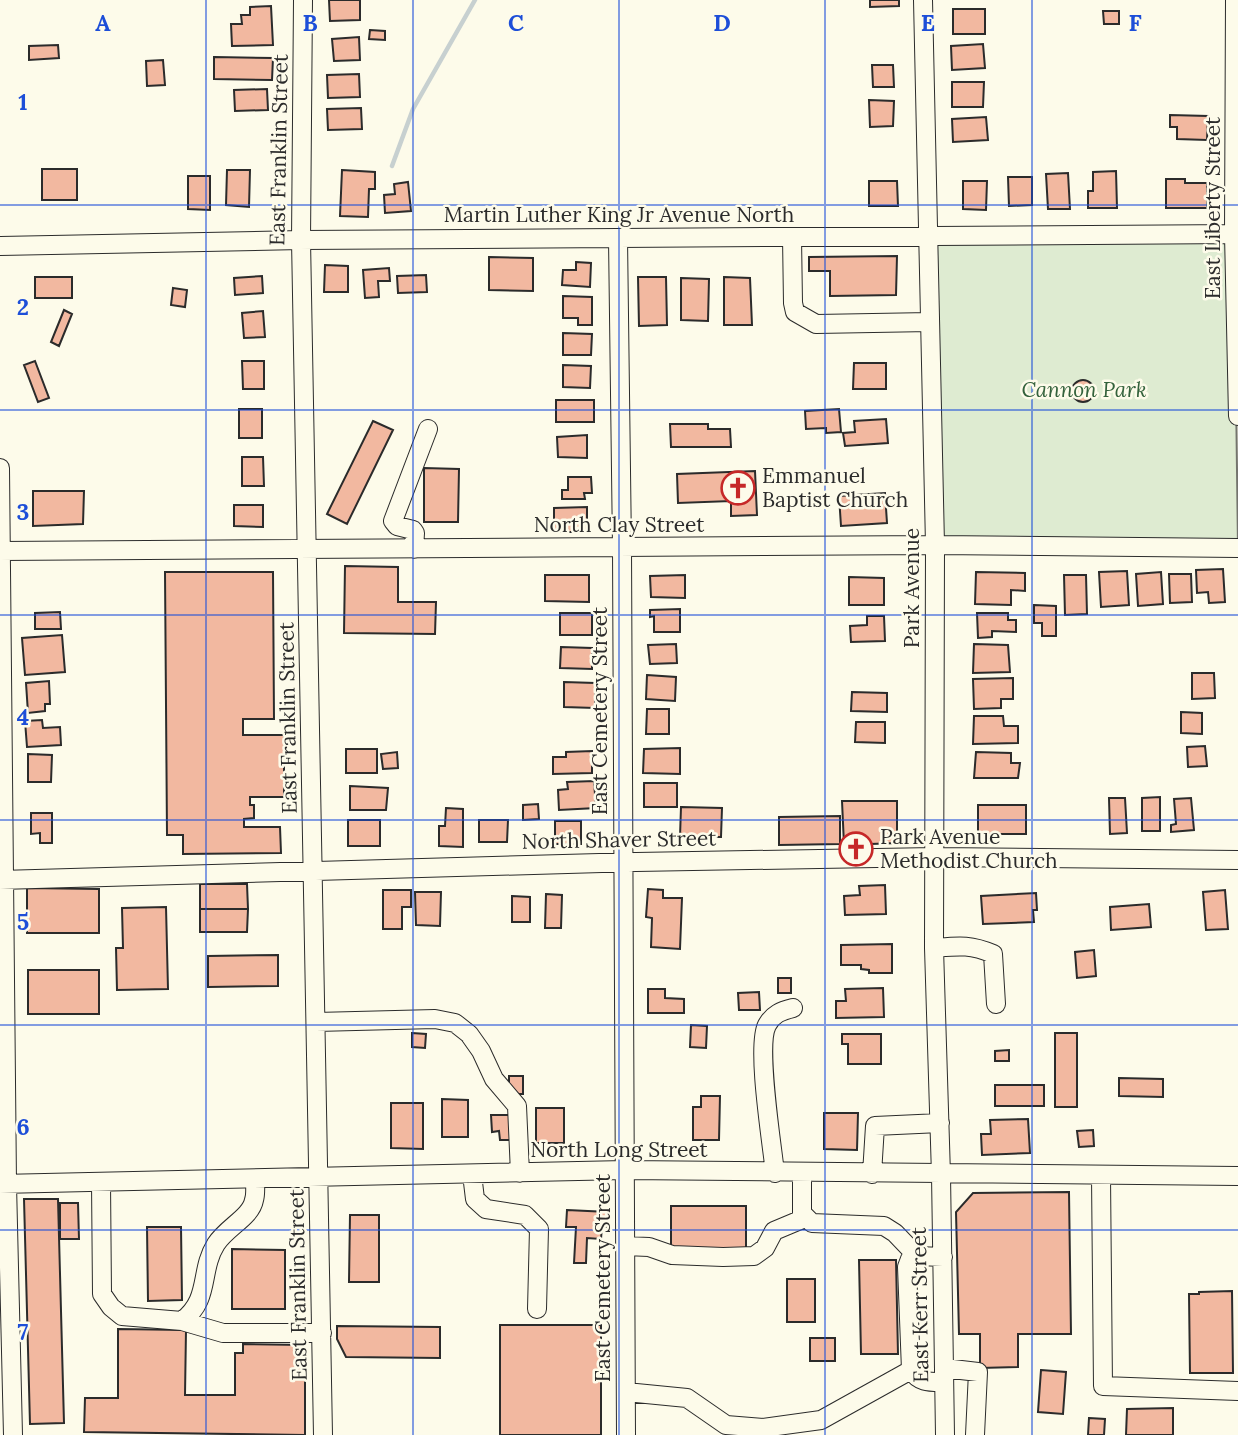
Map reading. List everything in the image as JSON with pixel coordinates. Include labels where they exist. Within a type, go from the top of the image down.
[{"type":"street","name":"East Franklin Street","points":[[303,0],[300,240],[323,1435]]},
{"type":"street","name":"Park Avenue","points":[[923,0],[935,545],[934,948],[942,1175]]},
{"type":"street","name":"East Liberty Street","points":[[1236,0],[1238,416]]},
{"type":"street","name":"Martin Luther King Jr Avenue North","points":[[0,246],[300,240],[1236,234]]},
{"type":"street","points":[[792,237],[795,313],[816,324],[930,322]]},
{"type":"street","name":"East Cemetery Street","points":[[618,239],[626,1435]]},
{"type":"street","points":[[414,549],[415,533],[397,526],[393,521],[428,429]]},
{"type":"street","points":[[0,468],[4,1223],[13,1435]]},
{"type":"street","name":"North Clay Street","points":[[1,551],[935,545],[1238,548]]},
{"type":"street","name":"North Shaver Street","points":[[2,880],[623,862],[934,857],[1238,860]]},
{"type":"street","points":[[934,948],[976,947],[993,954],[996,1004]]},
{"type":"street","points":[[775,1172],[762,1049],[765,1027],[776,1013],[793,1008]]},
{"type":"street","points":[[316,1022],[435,1019],[455,1023],[469,1034],[481,1051],[494,1079],[517,1106],[520,1173]]},
{"type":"street","points":[[872,1174],[875,1126],[940,1123]]},
{"type":"street","name":"North Long Street","points":[[4,1184],[625,1170],[1238,1177]]},
{"type":"street","points":[[802,1173],[802,1213],[805,1219],[812,1223],[884,1226],[895,1233],[917,1256]]},
{"type":"street","points":[[472,1174],[475,1199],[486,1209],[525,1215],[539,1229],[537,1309]]},
{"type":"street","name":"East Kerr Street","points":[[942,1175],[945,1435]]},
{"type":"street","points":[[1101,1176],[1102,1386],[1238,1391]]},
{"type":"street","points":[[182,1321],[194,1312],[215,1246],[228,1228],[249,1214],[254,1202],[255,1179]]},
{"type":"street","points":[[101,1182],[102,1294],[111,1307],[122,1315],[182,1321],[223,1333],[322,1333]]},
{"type":"street","points":[[625,1246],[649,1247],[673,1255],[723,1258],[754,1256],[765,1248],[774,1231],[805,1219]]},
{"type":"street","points":[[943,1257],[917,1256],[910,1259],[907,1267],[911,1370],[916,1379],[924,1382],[944,1376],[978,1372],[975,1435]]},
{"type":"street","points":[[626,1392],[687,1398],[726,1425],[763,1428],[821,1420],[911,1370]]},
{"type":"green space","name":"Cannon Park","points":[[1234,234],[1238,548],[935,545],[927,236]]},
{"type":"building","points":[[329,0],[360,0],[360,20],[330,21]]},
{"type":"building","points":[[870,0],[899,0],[899,6],[870,7]]},
{"type":"building","points":[[271,6],[273,45],[232,46],[231,24],[242,24],[241,15],[250,15],[250,7]]},
{"type":"building","points":[[953,9],[985,9],[985,34],[953,34]]},
{"type":"building","points":[[1103,11],[1119,11],[1119,24],[1104,24]]},
{"type":"building","points":[[370,30],[385,31],[385,40],[369,39]]},
{"type":"building","points":[[359,37],[360,60],[334,61],[332,39]]},
{"type":"building","points":[[983,44],[985,68],[952,70],[951,46]]},
{"type":"building","points":[[58,45],[59,58],[29,60],[29,46]]},
{"type":"building","points":[[214,57],[273,58],[272,80],[214,79]]},
{"type":"building","points":[[163,60],[165,85],[147,86],[146,61]]},
{"type":"building","points":[[872,65],[893,65],[894,87],[873,87]]},
{"type":"building","points":[[359,74],[360,97],[328,98],[327,75]]},
{"type":"building","points":[[952,82],[984,82],[983,107],[952,107]]},
{"type":"building","points":[[267,89],[268,110],[235,111],[234,90]]},
{"type":"building","points":[[869,100],[894,101],[893,126],[870,127]]},
{"type":"building","points":[[361,108],[362,129],[328,130],[327,109]]},
{"type":"building","points":[[1170,115],[1208,116],[1207,140],[1177,139],[1177,127],[1170,127]]},
{"type":"building","points":[[986,117],[988,140],[953,142],[952,119]]},
{"type":"building","points":[[42,169],[77,169],[77,200],[42,200]]},
{"type":"building","points":[[227,170],[250,170],[249,207],[226,205]]},
{"type":"building","points":[[342,170],[375,172],[375,189],[369,189],[368,217],[340,216]]},
{"type":"building","points":[[1116,171],[1117,208],[1088,208],[1088,191],[1093,191],[1093,172]]},
{"type":"building","points":[[1068,173],[1070,209],[1048,209],[1046,174]]},
{"type":"building","points":[[188,176],[210,176],[210,210],[188,209]]},
{"type":"building","points":[[1008,177],[1032,177],[1032,205],[1009,206]]},
{"type":"building","points":[[1166,179],[1185,179],[1185,183],[1207,183],[1207,208],[1166,208]]},
{"type":"building","points":[[869,181],[897,181],[898,206],[869,206]]},
{"type":"building","points":[[963,181],[987,181],[986,210],[963,209]]},
{"type":"building","points":[[408,182],[411,211],[385,213],[384,195],[395,194],[394,184]]},
{"type":"building","points":[[897,256],[896,295],[830,296],[830,271],[809,271],[809,257]]},
{"type":"building","points":[[489,257],[533,258],[533,291],[489,290]]},
{"type":"building","points":[[576,262],[591,263],[590,287],[562,285],[563,270],[576,270]]},
{"type":"building","points":[[325,265],[348,266],[348,292],[324,292]]},
{"type":"building","points":[[389,268],[390,281],[378,281],[379,297],[365,298],[363,270]]},
{"type":"building","points":[[426,275],[427,292],[398,293],[397,276]]},
{"type":"building","points":[[262,276],[263,293],[235,295],[234,278]]},
{"type":"building","points":[[35,277],[72,277],[72,298],[35,298]]},
{"type":"building","points":[[638,277],[666,277],[667,325],[639,326]]},
{"type":"building","points":[[724,277],[750,278],[752,325],[724,325]]},
{"type":"building","points":[[681,278],[709,279],[708,321],[681,320]]},
{"type":"building","points":[[173,288],[187,290],[185,307],[171,305]]},
{"type":"building","points":[[563,296],[592,297],[592,325],[578,325],[578,318],[563,318]]},
{"type":"building","points":[[64,310],[72,314],[59,346],[51,342]]},
{"type":"building","points":[[263,311],[265,337],[244,338],[242,313]]},
{"type":"building","points":[[563,333],[592,334],[591,355],[563,355]]},
{"type":"building","points":[[35,361],[49,398],[38,402],[24,365]]},
{"type":"building","points":[[242,361],[264,361],[264,389],[243,389]]},
{"type":"building","points":[[854,363],[886,363],[886,389],[853,389]]},
{"type":"building","points":[[563,365],[591,366],[590,388],[563,387]]},
{"type":"building","points":[[1083,380],[1093,387],[1094,391],[1087,401],[1083,402],[1073,395],[1072,391],[1079,381]]},
{"type":"building","points":[[556,400],[594,400],[594,422],[556,422]]},
{"type":"building","points":[[239,409],[262,409],[262,438],[239,438]]},
{"type":"building","points":[[839,409],[841,432],[826,433],[826,428],[806,429],[805,411]]},
{"type":"building","points":[[886,419],[888,443],[845,446],[843,433],[855,432],[854,421]]},
{"type":"building","points":[[373,421],[393,430],[347,524],[327,514]]},
{"type":"building","points":[[670,424],[708,424],[708,429],[730,429],[731,447],[671,447]]},
{"type":"building","points":[[587,435],[587,458],[558,457],[557,437]]},
{"type":"building","points":[[242,457],[263,457],[264,486],[242,486]]},
{"type":"building","points":[[424,468],[459,469],[458,522],[424,522]]},
{"type":"building","points":[[755,471],[757,515],[731,516],[731,501],[678,503],[677,474]]},
{"type":"building","points":[[568,477],[591,477],[592,493],[584,493],[585,499],[562,499],[562,490],[568,490]]},
{"type":"building","points":[[33,491],[84,491],[83,524],[33,526]]},
{"type":"building","points":[[885,493],[887,523],[841,526],[839,496]]},
{"type":"building","points":[[234,505],[263,505],[263,527],[234,526]]},
{"type":"building","points":[[587,507],[587,532],[554,532],[554,508]]},
{"type":"building","points":[[345,566],[398,567],[398,602],[436,602],[435,634],[344,633]]},
{"type":"building","points":[[1223,569],[1225,602],[1209,603],[1208,592],[1197,593],[1196,570]]},
{"type":"building","points":[[1127,571],[1129,605],[1101,607],[1099,572]]},
{"type":"building","points":[[165,572],[273,572],[274,719],[243,719],[243,735],[284,735],[284,797],[250,797],[250,805],[254,805],[254,818],[244,819],[244,827],[280,827],[281,853],[183,854],[183,835],[167,835]]},
{"type":"building","points":[[976,572],[1025,573],[1025,591],[1011,590],[1011,605],[975,604]]},
{"type":"building","points":[[1161,572],[1163,604],[1138,606],[1136,574]]},
{"type":"building","points":[[1169,574],[1191,574],[1192,602],[1170,603]]},
{"type":"building","points":[[545,575],[589,575],[589,602],[545,601]]},
{"type":"building","points":[[685,575],[685,598],[651,597],[650,576]]},
{"type":"building","points":[[1064,575],[1086,575],[1087,614],[1065,615]]},
{"type":"building","points":[[849,577],[884,578],[884,605],[849,605]]},
{"type":"building","points":[[1034,605],[1056,606],[1056,636],[1042,636],[1042,623],[1034,623]]},
{"type":"building","points":[[680,609],[680,632],[654,632],[654,616],[650,617],[650,610]]},
{"type":"building","points":[[60,612],[61,629],[35,629],[35,613]]},
{"type":"building","points":[[560,613],[592,613],[592,635],[560,635]]},
{"type":"building","points":[[977,613],[1008,613],[1008,620],[1016,620],[1016,632],[992,631],[992,637],[978,638]]},
{"type":"building","points":[[867,616],[884,616],[885,641],[851,642],[850,626],[867,625]]},
{"type":"building","points":[[62,635],[65,672],[25,675],[22,638]]},
{"type":"building","points":[[676,644],[677,663],[650,664],[648,645]]},
{"type":"building","points":[[974,644],[1008,645],[1010,672],[973,673]]},
{"type":"building","points":[[561,647],[592,648],[592,669],[560,668]]},
{"type":"building","points":[[1192,673],[1214,673],[1215,698],[1192,699]]},
{"type":"building","points":[[647,675],[676,677],[675,701],[646,699]]},
{"type":"building","points":[[1013,678],[1013,699],[1001,699],[1001,708],[974,709],[973,679]]},
{"type":"building","points":[[49,681],[50,704],[45,704],[45,711],[28,713],[26,683]]},
{"type":"building","points":[[564,682],[595,683],[595,708],[564,707]]},
{"type":"building","points":[[852,692],[887,693],[887,712],[851,711]]},
{"type":"building","points":[[647,709],[669,709],[669,734],[646,734]]},
{"type":"building","points":[[1181,712],[1202,713],[1202,734],[1181,733]]},
{"type":"building","points":[[974,716],[1003,716],[1004,726],[1018,726],[1018,743],[973,744]]},
{"type":"building","points":[[42,720],[43,728],[60,727],[61,745],[27,747],[25,721]]},
{"type":"building","points":[[856,722],[885,722],[885,743],[855,742]]},
{"type":"building","points":[[1205,746],[1207,766],[1188,767],[1187,747]]},
{"type":"building","points":[[680,748],[680,774],[643,773],[644,749]]},
{"type":"building","points":[[346,749],[377,749],[377,773],[346,773]]},
{"type":"building","points":[[592,751],[592,773],[553,774],[553,757],[566,757],[566,752]]},
{"type":"building","points":[[397,752],[398,768],[383,769],[381,754]]},
{"type":"building","points":[[976,752],[1011,753],[1011,763],[1020,763],[1018,778],[974,778]]},
{"type":"building","points":[[28,754],[52,755],[51,782],[28,782]]},
{"type":"building","points":[[594,781],[596,808],[559,810],[558,790],[568,789],[567,782]]},
{"type":"building","points":[[644,783],[677,783],[677,807],[644,807]]},
{"type":"building","points":[[350,786],[388,788],[386,810],[350,810]]},
{"type":"building","points":[[1160,797],[1160,831],[1142,831],[1142,798]]},
{"type":"building","points":[[1109,798],[1125,798],[1127,833],[1110,834]]},
{"type":"building","points":[[1191,798],[1194,830],[1171,832],[1171,825],[1176,824],[1174,799]]},
{"type":"building","points":[[842,801],[897,801],[897,843],[844,845]]},
{"type":"building","points":[[538,804],[539,819],[523,820],[523,805]]},
{"type":"building","points":[[978,805],[1026,805],[1026,834],[978,834]]},
{"type":"building","points":[[681,807],[722,808],[721,837],[680,837]]},
{"type":"building","points":[[446,808],[463,809],[463,847],[439,846],[439,826],[445,826]]},
{"type":"building","points":[[31,813],[52,813],[52,843],[40,843],[40,833],[31,834]]},
{"type":"building","points":[[840,816],[840,844],[779,845],[779,817]]},
{"type":"building","points":[[348,820],[380,820],[380,846],[348,846]]},
{"type":"building","points":[[479,820],[508,820],[507,842],[479,842]]},
{"type":"building","points":[[555,821],[581,821],[581,844],[555,844]]},
{"type":"building","points":[[200,884],[247,884],[248,909],[200,909]]},
{"type":"building","points":[[885,885],[886,914],[845,915],[844,896],[860,895],[859,886]]},
{"type":"building","points":[[27,888],[99,889],[99,933],[27,933]]},
{"type":"building","points":[[648,889],[663,890],[663,898],[682,898],[680,949],[651,947],[652,918],[646,917]]},
{"type":"building","points":[[383,890],[411,890],[411,907],[402,907],[402,929],[383,929]]},
{"type":"building","points":[[1225,890],[1228,929],[1206,930],[1203,892]]},
{"type":"building","points":[[415,892],[441,892],[440,926],[416,925]]},
{"type":"building","points":[[1036,893],[1037,910],[1033,910],[1034,922],[983,924],[981,896]]},
{"type":"building","points":[[546,894],[562,895],[561,928],[545,928]]},
{"type":"building","points":[[512,896],[530,897],[530,922],[512,922]]},
{"type":"building","points":[[1149,904],[1151,927],[1111,930],[1110,907]]},
{"type":"building","points":[[166,907],[168,989],[117,990],[116,948],[123,948],[122,908]]},
{"type":"building","points":[[200,909],[248,909],[247,932],[200,932]]},
{"type":"building","points":[[892,944],[892,973],[869,973],[869,970],[861,969],[861,965],[841,965],[841,945]]},
{"type":"building","points":[[1094,950],[1096,976],[1077,978],[1075,952]]},
{"type":"building","points":[[278,955],[278,986],[208,987],[208,956]]},
{"type":"building","points":[[28,970],[99,970],[99,1014],[28,1014]]},
{"type":"building","points":[[778,978],[791,978],[791,993],[778,993]]},
{"type":"building","points":[[883,988],[884,1017],[836,1018],[836,1001],[846,1001],[845,989]]},
{"type":"building","points":[[648,989],[665,989],[665,998],[684,999],[684,1013],[648,1013]]},
{"type":"building","points":[[759,992],[760,1010],[739,1010],[738,993]]},
{"type":"building","points":[[691,1025],[707,1026],[706,1048],[690,1047]]},
{"type":"building","points":[[412,1033],[426,1034],[425,1048],[412,1047]]},
{"type":"building","points":[[1055,1033],[1077,1033],[1077,1107],[1055,1107]]},
{"type":"building","points":[[842,1034],[881,1034],[881,1064],[848,1064],[848,1044],[842,1044]]},
{"type":"building","points":[[1009,1050],[1009,1061],[995,1061],[995,1051]]},
{"type":"building","points":[[509,1076],[523,1076],[523,1094],[509,1094]]},
{"type":"building","points":[[1119,1078],[1163,1079],[1163,1097],[1119,1096]]},
{"type":"building","points":[[995,1085],[1044,1085],[1044,1106],[995,1106]]},
{"type":"building","points":[[701,1096],[720,1096],[719,1140],[693,1140],[693,1107],[701,1107]]},
{"type":"building","points":[[442,1099],[468,1100],[468,1137],[442,1137]]},
{"type":"building","points":[[391,1103],[423,1103],[423,1149],[391,1148]]},
{"type":"building","points":[[536,1108],[564,1108],[564,1143],[536,1143]]},
{"type":"building","points":[[824,1113],[858,1113],[857,1150],[824,1149]]},
{"type":"building","points":[[491,1115],[515,1115],[516,1140],[500,1140],[499,1131],[492,1132]]},
{"type":"building","points":[[1028,1119],[1030,1153],[982,1155],[981,1134],[991,1134],[990,1120]]},
{"type":"building","points":[[1093,1130],[1094,1146],[1079,1147],[1077,1131]]},
{"type":"building","points":[[1069,1192],[1071,1334],[1018,1334],[1018,1367],[980,1368],[980,1334],[959,1334],[956,1212],[973,1193]]},
{"type":"building","points":[[24,1199],[58,1199],[64,1423],[30,1424]]},
{"type":"building","points":[[60,1203],[78,1203],[79,1239],[60,1239]]},
{"type":"building","points":[[671,1206],[746,1206],[746,1251],[671,1251]]},
{"type":"building","points":[[567,1210],[608,1212],[607,1227],[602,1226],[601,1239],[587,1238],[586,1263],[574,1263],[576,1227],[566,1227]]},
{"type":"building","points":[[350,1215],[379,1215],[379,1282],[349,1282]]},
{"type":"building","points":[[147,1227],[181,1227],[182,1300],[148,1301]]},
{"type":"building","points":[[232,1249],[285,1250],[285,1309],[232,1309]]},
{"type":"building","points":[[859,1260],[896,1260],[898,1354],[861,1354]]},
{"type":"building","points":[[787,1279],[815,1279],[815,1322],[787,1322]]},
{"type":"building","points":[[1232,1291],[1233,1373],[1190,1373],[1189,1294]]},
{"type":"building","points":[[500,1325],[601,1325],[601,1435],[500,1435]]},
{"type":"building","points":[[337,1326],[440,1327],[440,1358],[346,1357],[337,1339]]},
{"type":"building","points":[[118,1329],[186,1330],[185,1395],[235,1395],[235,1353],[243,1353],[243,1344],[305,1345],[305,1435],[84,1432],[85,1398],[118,1398]]},
{"type":"building","points":[[810,1338],[835,1338],[835,1361],[810,1361]]},
{"type":"building","points":[[1041,1370],[1066,1372],[1063,1414],[1038,1412]]},
{"type":"building","points":[[1173,1408],[1173,1435],[1126,1435],[1127,1409]]},
{"type":"building","points":[[1089,1418],[1105,1419],[1104,1435],[1088,1435]]},
{"type":"waterway","points":[[392,166],[413,109],[475,0]]},
{"type":"place","name":"Emmanuel Baptist Church","points":[[738,488]]},
{"type":"place","name":"Park Avenue Methodist Church","points":[[856,849]]}]
